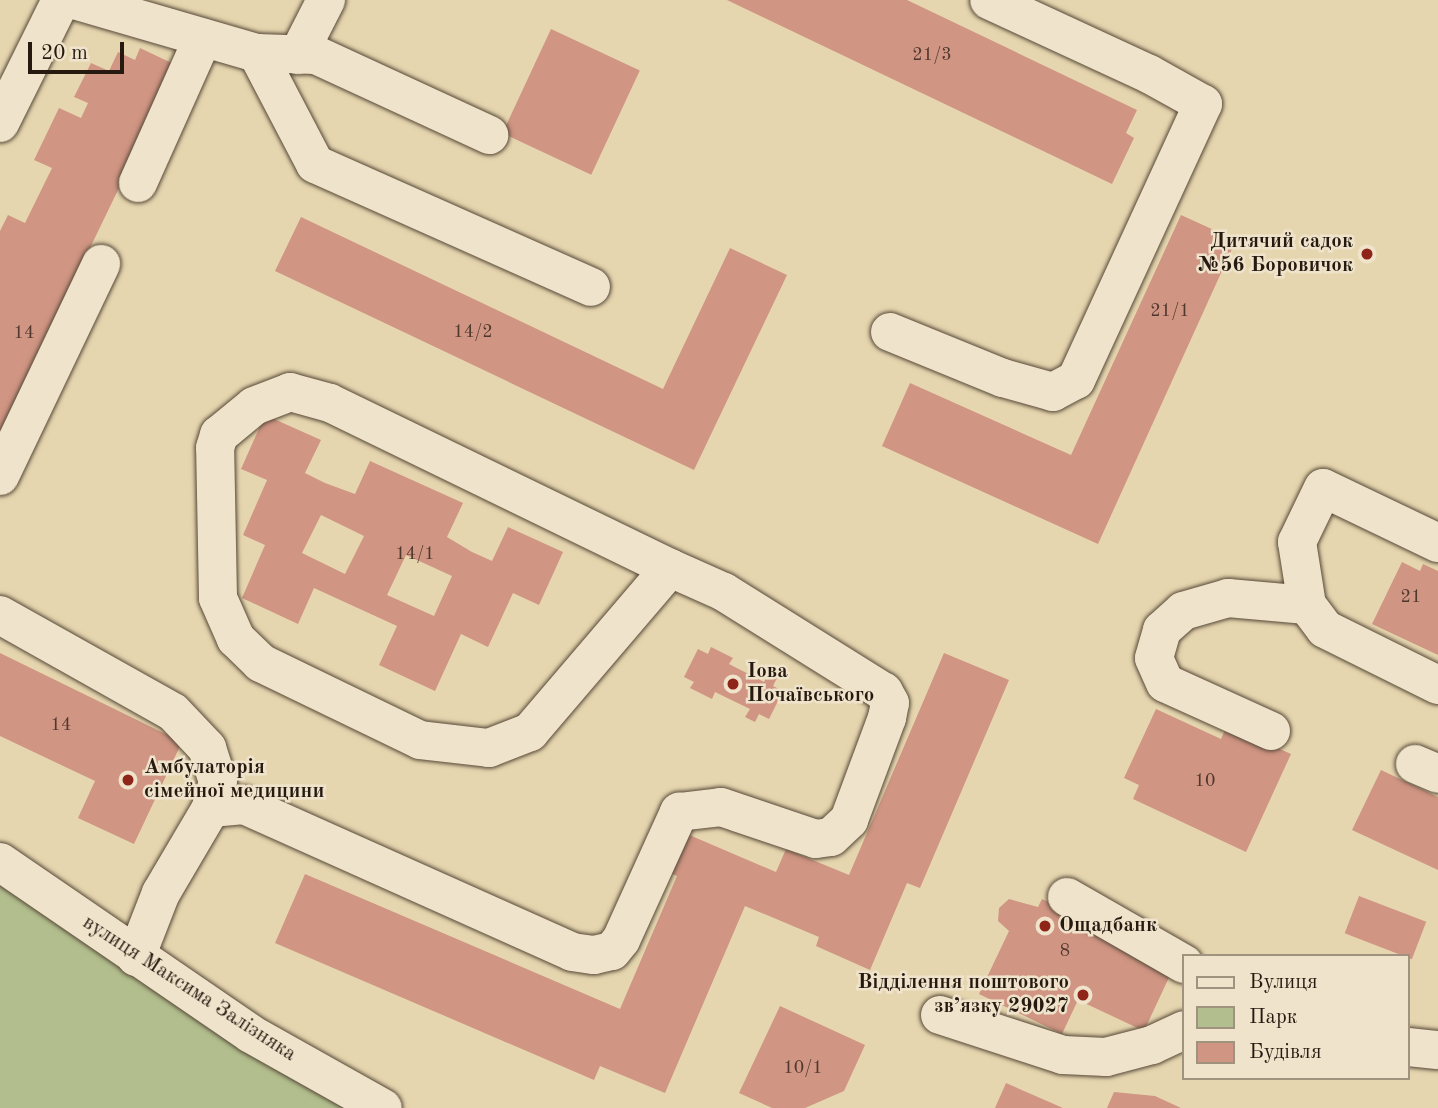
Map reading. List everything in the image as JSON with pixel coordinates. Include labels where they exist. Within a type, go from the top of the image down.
[{"type":"street","points":[[0,123],[61,0]]},
{"type":"street","points":[[74,0],[257,53],[316,55],[489,135]]},
{"type":"street","points":[[298,55],[326,0]]},
{"type":"street","points":[[890,332],[1003,378],[1053,392],[1076,380],[1203,104],[1149,74],[989,0]]},
{"type":"street","points":[[138,183],[203,38]]},
{"type":"street","points":[[257,53],[315,164],[591,287]]},
{"type":"street","points":[[0,476],[101,264]]},
{"type":"street","points":[[211,808],[244,806],[255,810],[572,952],[594,955],[611,951],[621,940],[679,812],[721,807],[816,839],[831,836],[849,820],[887,718],[890,703],[884,692],[724,592],[309,394],[275,395],[254,406],[219,435],[215,448],[215,576],[218,598],[236,639],[261,663],[420,740],[489,748],[530,733],[670,568]]},
{"type":"street","points":[[1438,543],[1323,488],[1297,542],[1307,605],[1325,629],[1438,685]]},
{"type":"street","points":[[1271,732],[1166,683],[1154,658],[1162,630],[1183,611],[1228,598],[1307,605]]},
{"type":"street","points":[[0,615],[173,712],[207,748],[218,781],[211,808],[161,893],[136,957]]},
{"type":"street","name":"вулиця Максима Залізняка","points":[[0,862],[251,1034],[383,1108]]},
{"type":"street","points":[[1067,897],[1182,963]]},
{"type":"street","points":[[940,1015],[1063,1055],[1106,1057],[1152,1045],[1182,1031]]},
{"type":"street","points":[[1410,1047],[1438,1050]]},
{"type":"green space","points":[[0,880],[353,1108],[0,1108]]},
{"type":"building","points":[[727,0],[907,0],[1137,110],[1126,133],[1134,138],[1112,184]]},
{"type":"building","points":[[551,29],[640,70],[591,175],[502,133]]},
{"type":"building","points":[[140,48],[178,66],[0,434],[0,231],[8,215],[25,223],[52,168],[34,160],[59,108],[81,118],[88,103],[74,97],[91,63],[109,71],[118,52],[135,60]]},
{"type":"building","points":[[1181,215],[1236,240],[1098,544],[882,446],[910,383],[1071,455]]},
{"type":"building","points":[[301,217],[663,389],[730,248],[787,275],[694,470],[275,271]]},
{"type":"building","points":[[265,415],[321,440],[305,473],[325,483],[355,494],[370,461],[463,503],[447,537],[472,552],[492,561],[508,527],[563,552],[539,605],[513,593],[488,647],[461,634],[435,691],[379,665],[397,626],[314,588],[298,624],[242,598],[265,545],[243,535],[267,480],[241,469]],"holes":[[[321,515],[364,536],[345,574],[302,553]],[[406,555],[452,576],[434,616],[387,595]]]},
{"type":"building","points":[[1402,562],[1420,571],[1423,564],[1438,571],[1438,655],[1372,624]]},
{"type":"building","name":"Іова Почаївського","points":[[711,647],[733,658],[729,664],[764,682],[768,673],[777,678],[773,686],[783,691],[769,719],[759,714],[755,722],[745,717],[750,709],[715,692],[712,699],[690,688],[694,682],[684,677],[698,649],[708,654]]},
{"type":"building","points":[[0,653],[182,742],[134,844],[78,818],[95,781],[0,736]]},
{"type":"building","points":[[944,653],[1009,680],[920,888],[907,883],[870,970],[816,946],[819,937],[745,906],[665,1093],[600,1066],[594,1080],[275,943],[305,874],[620,1009],[677,876],[663,870],[680,831],[776,872],[786,849],[849,875]]},
{"type":"building","points":[[1156,709],[1221,739],[1227,725],[1291,754],[1246,852],[1133,799],[1139,785],[1124,778]]},
{"type":"building","points":[[1381,770],[1438,797],[1438,870],[1352,830]]},
{"type":"building","points":[[1359,896],[1426,922],[1412,959],[1410,954],[1398,954],[1345,933]]},
{"type":"building","points":[[1009,899],[1038,907],[1042,899],[1063,909],[1059,917],[1172,971],[1144,1031],[1078,1000],[1062,1034],[979,994],[1009,931],[998,921],[999,908]]},
{"type":"building","points":[[780,1006],[865,1045],[844,1091],[805,1108],[772,1108],[739,1093]]},
{"type":"building","points":[[1006,1083],[1063,1108],[995,1108]]},
{"type":"building","points":[[1114,1092],[1155,1096],[1181,1108],[1107,1108]]},
{"type":"place","name":"Дитячий садок №56 Боровичок","points":[[1367,254]]},
{"type":"place","name":"Іова Почаївського","points":[[733,684]]},
{"type":"place","name":"Амбулаторія сімейної медицини","points":[[128,780]]},
{"type":"place","name":"Ощадбанк","points":[[1045,926]]},
{"type":"place","name":"Відділення поштового зв’язку 29027","points":[[1083,995]]}]
